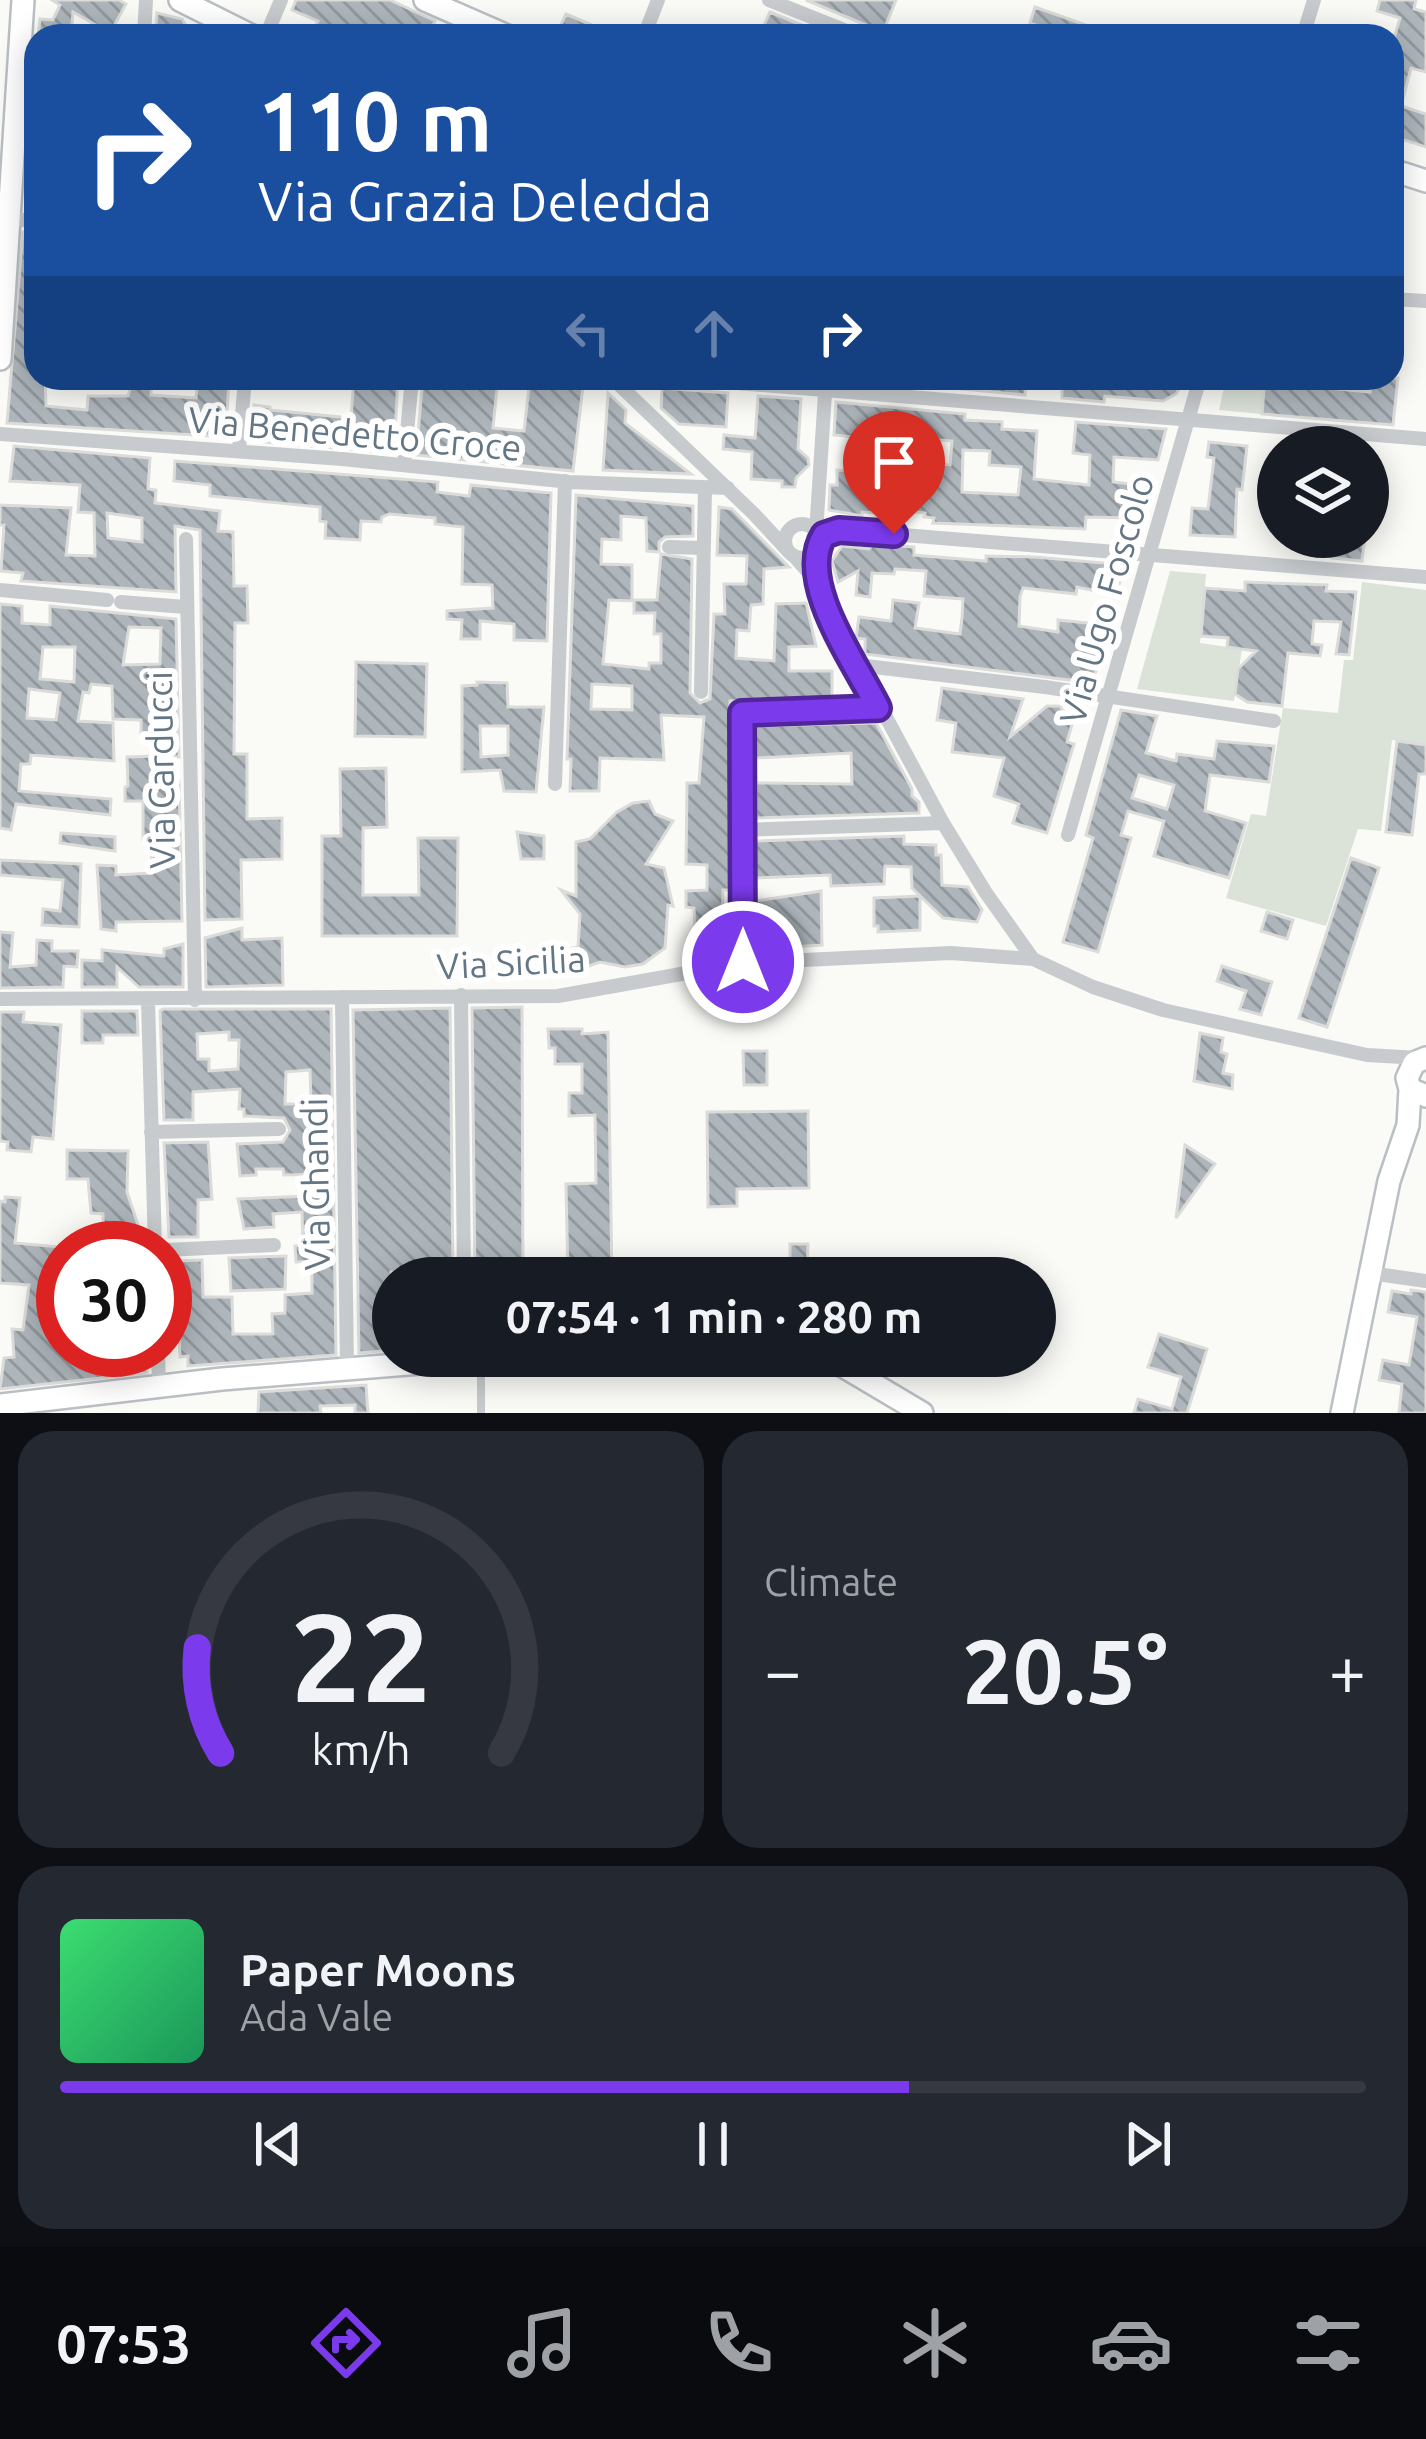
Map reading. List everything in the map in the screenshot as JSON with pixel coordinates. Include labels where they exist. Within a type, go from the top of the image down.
[{"type":"street","points":[[0,359],[22,0]]},
{"type":"street","points":[[180,0],[227,24]]},
{"type":"street","points":[[424,0],[479,24]]},
{"type":"street","points":[[769,0],[830,24]]},
{"type":"street","points":[[10,219],[24,220]]},
{"type":"street","points":[[239,451],[244,390]]},
{"type":"street","points":[[404,465],[411,390]]},
{"type":"street","points":[[625,390],[792,554],[817,591],[943,823],[1033,958]]},
{"type":"street","points":[[817,591],[825,390]]},
{"type":"street","points":[[884,390],[1426,440]]},
{"type":"street","name":"Via Ugo Foscolo","points":[[1068,835],[1197,390]]},
{"type":"street","name":"Via Benedetto Croce","points":[[0,434],[565,481],[728,488]]},
{"type":"street","points":[[555,784],[565,481]]},
{"type":"street","points":[[701,692],[705,490]]},
{"type":"street","points":[[754,514],[782,526],[808,526],[817,534]]},
{"type":"street","points":[[792,554],[786,536],[797,525]]},
{"type":"street","points":[[817,534],[839,530],[1426,577]]},
{"type":"street","points":[[792,554],[810,556],[817,534]]},
{"type":"street","name":"Via Carducci","points":[[186,539],[195,1000]]},
{"type":"street","points":[[669,547],[704,548]]},
{"type":"street","points":[[0,590],[185,608]]},
{"type":"street","points":[[857,665],[1274,721]]},
{"type":"street","points":[[743,962],[742,713],[878,708]]},
{"type":"street","points":[[742,830],[943,823]]},
{"type":"street","name":"Via Sicilia","points":[[0,999],[558,996],[743,962],[951,952],[1033,958],[1093,987],[1163,1010],[1367,1055],[1382,1061],[1417,1093]]},
{"type":"street","points":[[461,995],[464,1257]]},
{"type":"street","name":"Via Ghandi","points":[[342,997],[347,1370]]},
{"type":"street","points":[[148,1001],[153,1221]]},
{"type":"street","name":"Via Sicilia","points":[[1367,1055],[1423,1058]]},
{"type":"street","points":[[1342,1413],[1389,1181],[1417,1093],[1410,1067],[1423,1058]]},
{"type":"street","points":[[151,1132],[278,1129]]},
{"type":"street","points":[[192,1249],[274,1245]]},
{"type":"street","points":[[1370,1273],[1426,1281]]},
{"type":"street","points":[[0,1405],[372,1368]]},
{"type":"street","points":[[159,1377],[159,1387]]},
{"type":"street","points":[[861,1377],[922,1413]]},
{"type":"lane","points":[[474,1377],[481,1413]]},
{"type":"shaded area","points":[[1223,390],[1264,390],[1261,414],[1219,410]]},
{"type":"shaded area","points":[[1170,571],[1206,574],[1200,643],[1242,649],[1234,701],[1137,689]]},
{"type":"shaded area","points":[[1362,582],[1426,590],[1426,744],[1392,740],[1381,831],[1358,829],[1326,926],[1226,898],[1251,814],[1266,816],[1283,708],[1338,713],[1344,660],[1353,660]]},
{"type":"building","points":[[52,0],[119,0],[126,4],[115,24],[94,24],[73,12],[72,24],[39,24],[40,19],[53,20],[60,5]]},
{"type":"building","points":[[296,0],[390,0],[435,21],[317,24],[292,10]]},
{"type":"building","points":[[806,0],[896,0],[886,24],[864,24]]},
{"type":"building","points":[[1380,0],[1416,0],[1414,9],[1426,12],[1426,72],[1411,68],[1404,95],[1404,24],[1398,24],[1400,18],[1377,11]]},
{"type":"building","points":[[1035,7],[1083,24],[1033,24]]},
{"type":"building","points":[[770,12],[799,24],[765,24]]},
{"type":"building","points":[[157,13],[185,24],[156,24]]},
{"type":"building","points":[[566,14],[589,24],[561,24]]},
{"type":"building","points":[[1404,107],[1426,114],[1426,147],[1404,140]]},
{"type":"building","points":[[23,232],[24,390],[45,390],[46,406],[87,410],[88,396],[128,396],[130,390],[196,398],[197,390],[228,390],[226,437],[7,423]]},
{"type":"building","points":[[353,390],[397,390],[394,453],[251,441],[254,405],[351,418]]},
{"type":"building","points":[[422,390],[497,390],[493,428],[524,431],[529,390],[583,390],[573,471],[416,455]]},
{"type":"building","points":[[662,390],[728,393],[726,427],[679,424],[661,408]]},
{"type":"building","points":[[972,390],[1025,390],[1025,395]]},
{"type":"building","points":[[1062,390],[1178,390],[1163,401],[1062,398]]},
{"type":"building","points":[[1264,390],[1397,390],[1393,425],[1262,414]]},
{"type":"building","points":[[608,393],[626,410],[625,423],[691,474],[603,470]]},
{"type":"building","points":[[758,396],[801,399],[798,449],[809,465],[796,478],[795,487],[751,479],[752,452],[723,449],[724,435],[755,438]]},
{"type":"building","points":[[836,402],[965,414],[965,420],[1002,422],[1002,429],[1037,431],[1034,479],[1089,485],[1090,455],[1073,453],[1076,422],[1166,429],[1158,460],[1114,457],[1113,482],[1140,485],[1137,518],[1086,517],[1085,529],[933,523],[934,518],[924,517],[925,513],[880,508],[880,513],[862,512],[862,516],[829,510],[830,485],[837,485],[837,470],[898,474],[904,442],[834,435]],"holes":[[[917,438],[952,441],[950,465],[914,462]],[[963,450],[990,451],[989,465],[1021,467],[1018,495],[962,492]]]},
{"type":"building","points":[[1209,442],[1247,446],[1242,490],[1237,489],[1235,537],[1190,535],[1192,508],[1208,509],[1214,458],[1207,457]]},
{"type":"building","points":[[14,446],[150,458],[148,489],[156,490],[155,503],[220,511],[218,531],[233,532],[234,586],[247,586],[248,623],[235,623],[234,754],[247,754],[247,819],[282,818],[282,859],[241,860],[242,919],[205,920],[200,530],[175,526],[176,592],[21,581],[23,573],[1,571],[4,525],[0,525],[0,505],[71,508],[66,555],[95,556],[94,513],[78,512],[80,485],[10,481]],"holes":[[[107,513],[142,518],[142,542],[108,538]]]},
{"type":"building","points":[[175,461],[438,482],[437,492],[469,496],[471,485],[551,493],[547,641],[514,640],[514,624],[480,621],[480,639],[461,639],[462,620],[447,619],[447,611],[493,608],[492,585],[462,584],[463,527],[435,524],[435,518],[389,514],[381,522],[361,521],[360,540],[325,538],[320,507],[210,496],[210,485],[174,481]]},
{"type":"building","points":[[576,495],[693,506],[693,536],[665,537],[659,542],[659,552],[647,551],[646,518],[621,516],[621,540],[602,539],[601,564],[632,565],[632,601],[609,600],[603,664],[649,669],[649,663],[661,663],[655,613],[634,613],[634,600],[657,600],[661,554],[692,559],[690,693],[700,703],[710,699],[714,614],[725,614],[724,584],[746,584],[747,556],[717,555],[719,507],[732,509],[789,567],[764,569],[763,604],[751,605],[749,631],[737,630],[736,658],[774,661],[776,604],[806,603],[816,646],[789,647],[789,671],[832,671],[832,698],[730,701],[731,890],[723,890],[722,924],[732,923],[731,954],[696,958],[694,908],[686,907],[686,891],[707,890],[707,865],[686,864],[687,783],[699,783],[704,717],[661,715],[664,760],[600,758],[599,791],[570,791],[571,759],[567,759]],"holes":[[[592,684],[632,686],[632,710],[591,709]]]},
{"type":"building","points":[[874,544],[914,547],[914,555],[986,561],[986,556],[1035,557],[1126,565],[1115,595],[1077,587],[1076,594],[1023,588],[1020,597],[1019,626],[1058,632],[1058,620],[1107,625],[1093,683],[865,654],[865,639],[856,638],[859,617],[891,621],[893,600],[919,603],[915,628],[960,634],[962,618],[963,599],[924,596],[926,571],[872,573],[870,597],[856,595],[858,571],[838,582],[832,561],[842,546],[869,549]]},
{"type":"building","points":[[1245,582],[1327,585],[1326,591],[1356,592],[1349,655],[1336,654],[1341,622],[1314,621],[1312,644],[1322,645],[1320,656],[1288,653],[1282,706],[1247,702],[1235,694],[1238,669],[1256,651],[1227,647],[1228,638],[1201,636],[1205,588],[1245,591]]},
{"type":"building","points":[[0,604],[22,606],[22,623],[50,625],[50,606],[176,619],[179,757],[166,757],[167,782],[179,781],[182,921],[116,922],[116,931],[101,929],[97,865],[116,866],[116,875],[152,873],[151,840],[143,840],[143,801],[125,801],[125,787],[127,757],[157,756],[157,733],[141,733],[141,720],[113,719],[112,686],[91,684],[89,693],[83,692],[78,721],[113,723],[114,761],[31,755],[30,764],[21,764],[19,791],[111,799],[110,815],[16,804],[11,830],[0,828]],"holes":[[[129,627],[161,628],[160,664],[123,665]],[[43,647],[75,647],[74,682],[40,679]],[[29,689],[60,693],[56,720],[27,718]]]},
{"type":"building","points":[[356,662],[427,664],[425,737],[355,736]]},
{"type":"building","points":[[507,683],[508,707],[544,707],[536,792],[504,791],[500,770],[462,772],[462,686]],"holes":[[[480,726],[508,726],[508,755],[481,757]]]},
{"type":"building","points":[[942,688],[1023,699],[1010,737],[1047,706],[1075,714],[1067,742],[1074,744],[1047,833],[1013,823],[1019,804],[994,796],[1004,758],[952,752],[956,723],[937,720]]},
{"type":"building","points":[[1121,710],[1157,716],[1146,753],[1176,761],[1177,754],[1214,759],[1217,741],[1274,746],[1269,782],[1210,775],[1205,811],[1246,823],[1229,878],[1154,856],[1164,821],[1128,811],[1121,835],[1131,838],[1098,952],[1063,942],[1093,838],[1086,835]],"holes":[[[1139,775],[1174,785],[1167,809],[1132,798]]]},
{"type":"building","points":[[876,723],[919,802],[919,813],[756,818],[756,783],[852,784],[851,753],[755,758],[755,726]]},
{"type":"building","points":[[1397,741],[1426,745],[1426,774],[1419,774],[1412,835],[1386,832]]},
{"type":"building","points":[[386,768],[387,827],[363,828],[363,895],[419,895],[418,838],[458,838],[457,936],[322,936],[322,836],[341,836],[340,769]]},
{"type":"building","points":[[649,801],[655,814],[673,821],[646,864],[664,868],[673,906],[668,905],[665,948],[643,964],[625,967],[600,962],[568,969],[568,949],[578,947],[580,914],[561,890],[576,896],[576,842],[590,839],[633,803]]},
{"type":"building","points":[[517,832],[544,836],[544,859],[521,859]]},
{"type":"building","points":[[61,833],[115,837],[115,851],[60,843]]},
{"type":"building","points":[[904,836],[904,844],[936,845],[942,885],[968,887],[982,910],[977,922],[943,918],[912,888],[911,867],[885,866],[884,884],[831,886],[830,875],[755,878],[754,841]]},
{"type":"building","points":[[1351,858],[1379,868],[1327,1027],[1299,1018]]},
{"type":"building","points":[[0,860],[81,864],[79,927],[42,925],[43,909],[60,911],[63,880],[0,875]]},
{"type":"building","points":[[821,891],[822,945],[757,949],[755,901]]},
{"type":"building","points":[[920,896],[920,930],[878,932],[874,898]]},
{"type":"building","points":[[1267,912],[1293,920],[1287,939],[1261,931]]},
{"type":"building","points":[[242,928],[242,940],[282,938],[283,985],[206,987],[205,938]]},
{"type":"building","points":[[0,932],[13,933],[10,967],[36,965],[37,940],[52,941],[52,951],[78,951],[77,967],[64,966],[63,987],[0,988]]},
{"type":"building","points":[[183,944],[183,987],[139,987],[117,967],[117,987],[82,987],[82,960],[102,961],[102,950],[164,956],[164,949]]},
{"type":"building","points":[[1222,966],[1272,982],[1261,1015],[1240,1009],[1246,991],[1217,981]]},
{"type":"building","points":[[522,1007],[523,1257],[475,1257],[472,1008]]},
{"type":"building","points":[[450,1008],[453,1257],[372,1257],[372,1352],[359,1353],[353,1010]]},
{"type":"building","points":[[163,1009],[331,1009],[336,1355],[192,1366],[192,1260],[202,1260],[203,1297],[232,1297],[233,1334],[273,1334],[272,1314],[285,1313],[285,1295],[312,1293],[312,1261],[296,1262],[295,1246],[303,1245],[302,1212],[273,1214],[274,1227],[244,1229],[238,1199],[333,1195],[333,1174],[284,1175],[283,1169],[256,1169],[256,1175],[240,1176],[237,1144],[283,1142],[290,1130],[284,1118],[244,1116],[244,1109],[239,1109],[240,1089],[193,1092],[193,1120],[164,1120]],"holes":[[[229,1032],[229,1040],[239,1040],[238,1069],[209,1071],[209,1059],[198,1059],[197,1034]],[[310,1070],[311,1104],[285,1104],[286,1072]]]},
{"type":"building","points":[[82,1011],[137,1011],[138,1035],[103,1035],[103,1043],[82,1043]]},
{"type":"building","points":[[0,1012],[24,1012],[23,1022],[61,1025],[53,1139],[33,1137],[31,1152],[7,1150],[8,1142],[0,1141]]},
{"type":"building","points":[[548,1029],[608,1032],[612,1257],[568,1257],[566,1184],[596,1183],[595,1115],[569,1116],[569,1093],[582,1093],[582,1064],[555,1064],[555,1048],[549,1048]]},
{"type":"building","points":[[1200,1033],[1223,1038],[1221,1052],[1227,1054],[1223,1073],[1233,1075],[1232,1089],[1194,1081]]},
{"type":"building","points":[[743,1051],[767,1051],[767,1085],[744,1085]]},
{"type":"building","points":[[808,1111],[809,1188],[737,1189],[737,1206],[708,1207],[707,1112]]},
{"type":"building","points":[[208,1142],[212,1199],[198,1200],[198,1237],[192,1237],[192,1221],[168,1221],[164,1143]]},
{"type":"building","points":[[1185,1145],[1215,1164],[1176,1218]]},
{"type":"building","points":[[67,1150],[128,1151],[127,1192],[137,1221],[103,1221],[103,1214],[91,1213],[88,1179],[67,1179]]},
{"type":"building","points":[[5,1197],[20,1198],[15,1243],[36,1245],[36,1377],[110,1377],[0,1389],[4,1358],[14,1357],[12,1329],[23,1330],[29,1285],[0,1283],[0,1201],[5,1202]]},
{"type":"building","points":[[790,1244],[808,1244],[808,1257],[790,1257]]},
{"type":"building","points":[[286,1256],[285,1289],[231,1291],[229,1258]]},
{"type":"building","points":[[1411,1290],[1426,1292],[1426,1413],[1399,1413],[1402,1384],[1379,1380],[1383,1360],[1409,1365],[1417,1317],[1388,1312],[1392,1291],[1411,1294]]},
{"type":"building","points":[[1159,1334],[1207,1349],[1187,1413],[1134,1413],[1138,1399],[1172,1409],[1181,1377],[1148,1367]]},
{"type":"building","points":[[366,1385],[368,1413],[355,1413],[355,1405],[320,1406],[321,1413],[258,1413],[259,1392]]},
{"type":"route","points":[[743,962],[742,713],[878,708],[817,591],[818,543],[828,532],[839,530],[894,534]]}]
